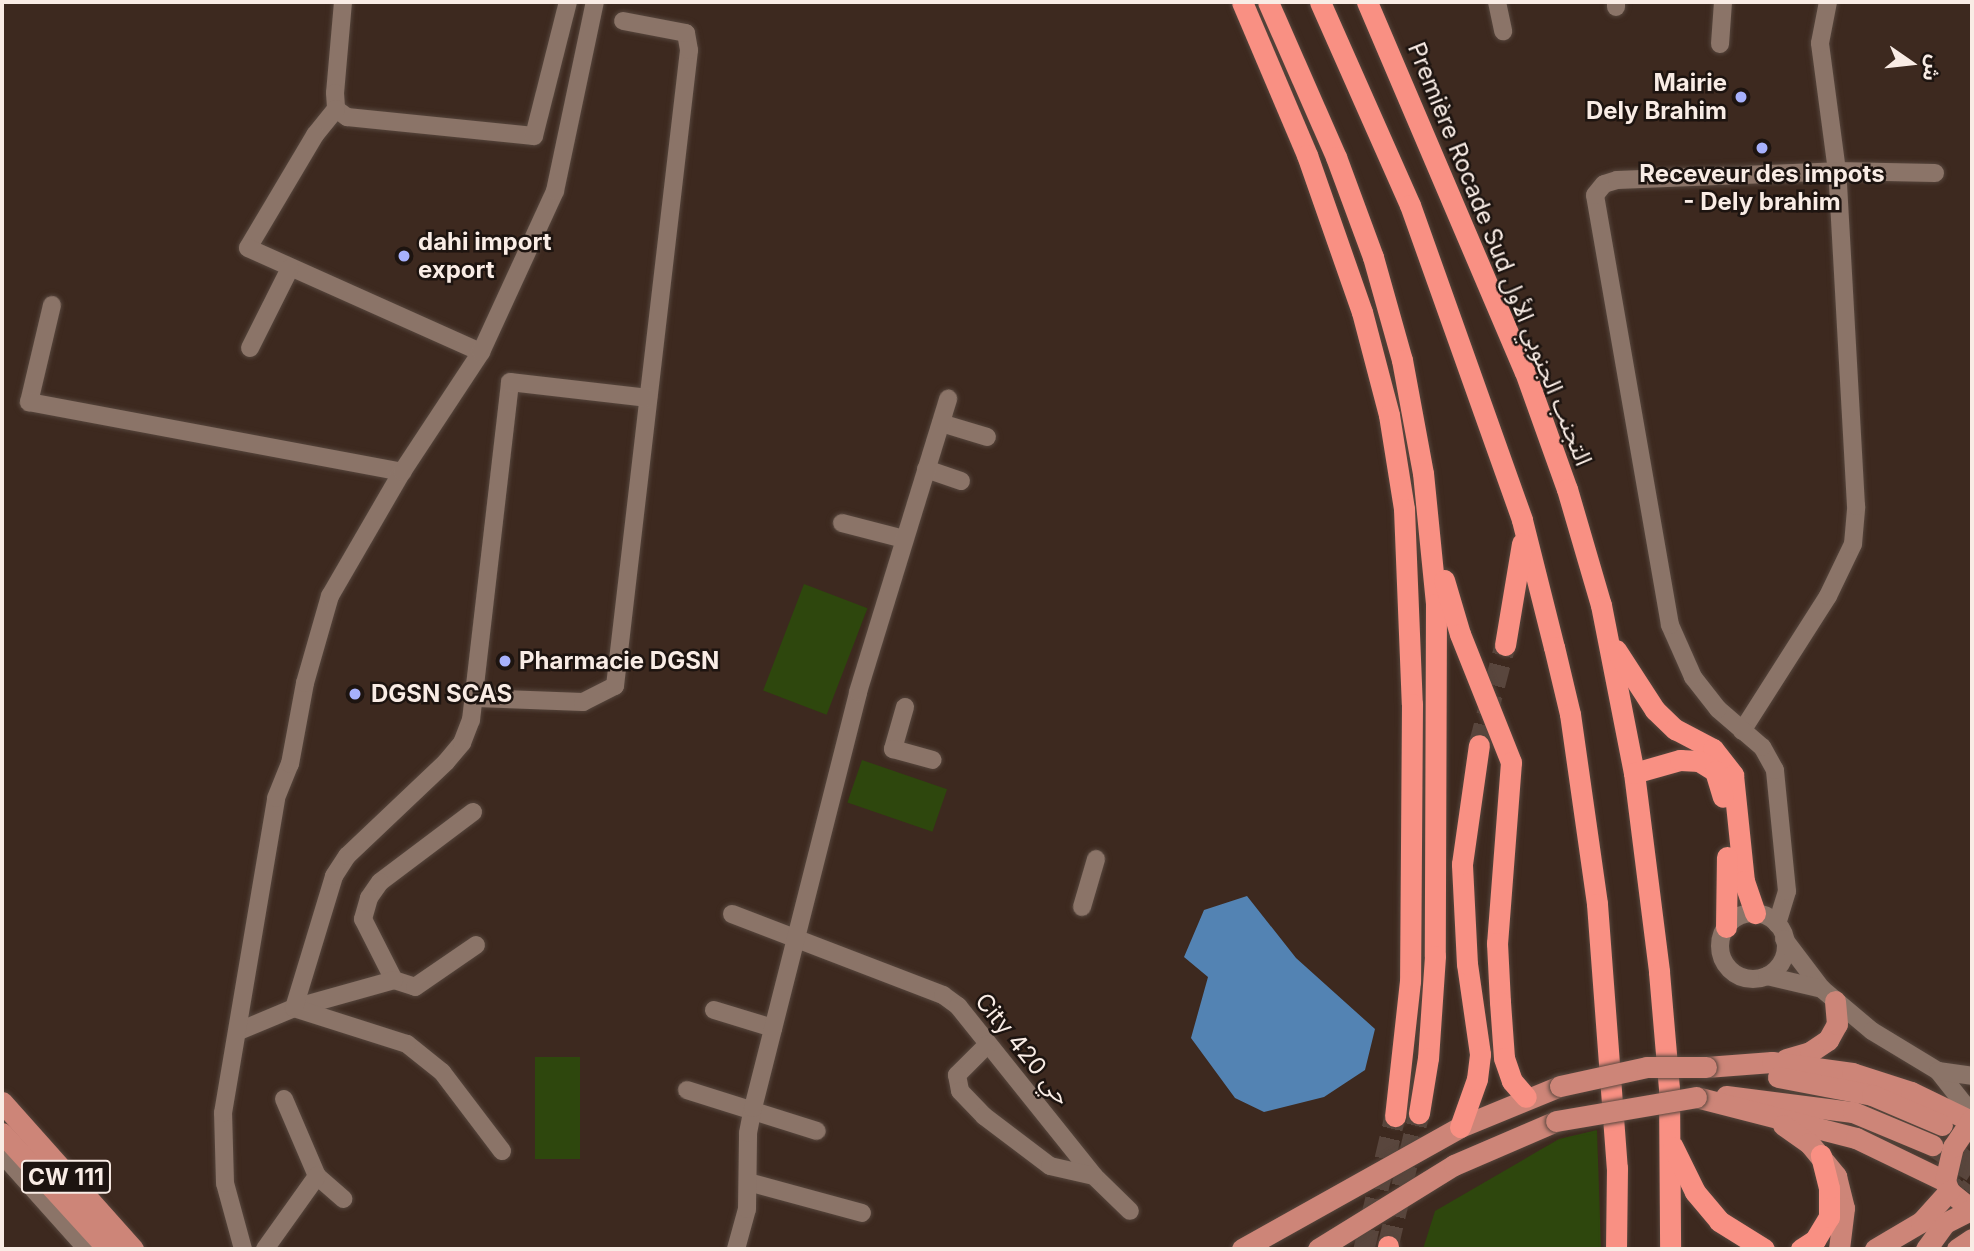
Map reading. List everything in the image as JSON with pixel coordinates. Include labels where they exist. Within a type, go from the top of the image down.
[{"type":"highway","points":[[1242,2],[1307,155],[1362,312],[1389,415],[1404,509],[1412,704],[1410,981],[1395,1116]]},
{"type":"highway","points":[[1268,2],[1336,156],[1373,257],[1414,416],[1430,530],[1436,604],[1435,956],[1428,1058],[1419,1113]]},
{"type":"highway","points":[[1320,2],[1410,205],[1522,520],[1570,714],[1597,904],[1617,1168],[1616,1249]]},
{"type":"highway","name":"Première Rocade Sud التجنب الجنوبي الأول","points":[[1367,2],[1525,372],[1567,489],[1609,639],[1634,773],[1659,972],[1670,1141],[1670,1249]]},
{"type":"highway","points":[[1505,645],[1521,566],[1522,520]]},
{"type":"highway","points":[[1430,530],[1460,634],[1511,762],[1498,931],[1500,1002],[1504,1058],[1512,1080],[1526,1097]]},
{"type":"highway","points":[[1609,639],[1655,710],[1675,729],[1713,749],[1734,775],[1744,881],[1755,913]]},
{"type":"highway","points":[[1460,1127],[1477,1079],[1480,1054],[1467,964],[1462,864],[1479,745]]},
{"type":"highway","points":[[1634,773],[1690,759],[1708,765],[1720,779],[1730,886],[1726,927]]},
{"type":"highway","points":[[1670,1141],[1706,1208],[1733,1233],[1764,1249]]},
{"type":"highway","points":[[1801,1249],[1815,1240],[1829,1217],[1829,1188],[1821,1155]]},
{"type":"main road","points":[[1242,1249],[1460,1127],[1526,1097],[1560,1086],[1647,1067],[1706,1067],[1772,1062],[1810,1052],[1828,1040],[1837,1024],[1828,995]]},
{"type":"main road","points":[[1772,1062],[1881,1081],[1972,1118],[1953,1147],[1947,1186],[1921,1222],[1875,1249]]},
{"type":"main road","points":[[1706,1067],[1838,1086],[1901,1105],[1942,1125]]},
{"type":"main road","points":[[1318,1249],[1454,1165],[1556,1121],[1696,1097],[1731,1095],[1831,1107],[1884,1122],[1932,1144]]},
{"type":"main road","points":[[1696,1097],[1856,1138],[1947,1186],[1971,1209],[1945,1223],[1926,1249]]},
{"type":"main road","name":"CW 111","points":[[2,1102],[133,1249]]},
{"type":"main road","points":[[1769,1116],[1821,1155],[1841,1190],[1844,1222],[1839,1249]]},
{"type":"main road","points":[[2,1133],[108,1249]]},
{"type":"main road","points":[[1957,1249],[1972,1239]]},
{"type":"street","points":[[343,2],[336,108],[315,135],[248,248],[481,352]]},
{"type":"street","points":[[336,108],[347,117],[534,136],[568,2]]},
{"type":"street","points":[[243,1249],[225,1183],[223,1124],[276,798],[290,764],[305,683],[326,608],[402,472],[481,352],[555,191],[595,2]]},
{"type":"street","points":[[1497,2],[1503,31]]},
{"type":"street","points":[[1720,44],[1723,2]]},
{"type":"street","points":[[1742,731],[1828,596],[1853,544],[1856,506],[1837,171],[1820,43],[1828,2]]},
{"type":"street","points":[[477,698],[583,702],[615,686],[689,50],[687,33],[623,21]]},
{"type":"street","points":[[1768,976],[1780,964],[1780,931],[1787,891],[1777,778],[1767,754],[1718,709],[1693,677],[1670,625],[1594,202],[1598,189],[1610,181],[1837,171],[1935,173]]},
{"type":"street","points":[[250,348],[290,268]]},
{"type":"street","points":[[52,305],[29,402],[402,472]]},
{"type":"street","points":[[294,1008],[334,876],[347,856],[462,743],[477,698],[510,382],[648,398]]},
{"type":"street","points":[[736,1249],[747,1209],[753,1108],[859,691],[948,399]]},
{"type":"street","points":[[941,423],[987,436]]},
{"type":"street","points":[[926,469],[961,481]]},
{"type":"street","points":[[842,523],[904,540]]},
{"type":"street","points":[[905,707],[893,750],[933,760]]},
{"type":"street","points":[[394,980],[363,919],[369,898],[380,881],[473,812]]},
{"type":"street","points":[[1082,907],[1096,859]]},
{"type":"street","points":[[1828,995],[1768,976],[1745,978],[1726,965],[1720,942],[1726,927],[1739,916],[1755,913],[1780,931],[1828,995],[1872,1031],[1938,1071],[1972,1076]]},
{"type":"street","name":"City 420 حي","points":[[732,914],[943,995],[971,1018],[988,1044],[1094,1175],[1130,1211]]},
{"type":"street","points":[[239,1031],[294,1008],[394,980],[415,987],[476,945]]},
{"type":"street","points":[[294,1008],[407,1044],[442,1072],[502,1151]]},
{"type":"street","points":[[714,1010],[773,1028]]},
{"type":"street","points":[[988,1044],[957,1075],[960,1091],[984,1116],[1050,1166],[1094,1175]]},
{"type":"street","points":[[1938,1071],[1972,1118]]},
{"type":"street","points":[[687,1090],[753,1108],[817,1131]]},
{"type":"street","points":[[284,1099],[317,1176],[343,1199]]},
{"type":"street","points":[[2,1154],[87,1249]]},
{"type":"street","points":[[265,1249],[317,1176]]},
{"type":"street","points":[[748,1182],[862,1213]]},
{"type":"green space","points":[[804,584],[867,608],[827,715],[763,690]]},
{"type":"green space","points":[[862,760],[947,789],[932,832],[847,803]]},
{"type":"green space","points":[[535,1057],[580,1057],[580,1159],[535,1159]]},
{"type":"green space","points":[[1597,1130],[1601,1249],[1423,1249],[1435,1211],[1559,1139]]},
{"type":"water","points":[[1247,896],[1296,958],[1375,1029],[1365,1070],[1324,1097],[1264,1112],[1235,1098],[1191,1038],[1208,977],[1184,957],[1204,910]]},
{"type":"tunnel","points":[[1479,745],[1505,645]]},
{"type":"tunnel","points":[[1388,1246],[1419,1113]]},
{"type":"tunnel","points":[[1364,1249],[1395,1116]]},
{"type":"tunnel","points":[[1932,1145],[1972,1171]]},
{"type":"tunnel","points":[[1942,1192],[1972,1152]]},
{"type":"tunnel","points":[[1949,1216],[1972,1186]]},
{"type":"place","name":"Mairie Dely Brahim","points":[[1741,97]]},
{"type":"place","name":"Receveur des impots - Dely brahim","points":[[1762,148]]},
{"type":"place","name":"dahi import export","points":[[404,256]]},
{"type":"place","name":"Pharmacie DGSN","points":[[505,661]]},
{"type":"place","name":"DGSN SCAS","points":[[355,694]]}]
